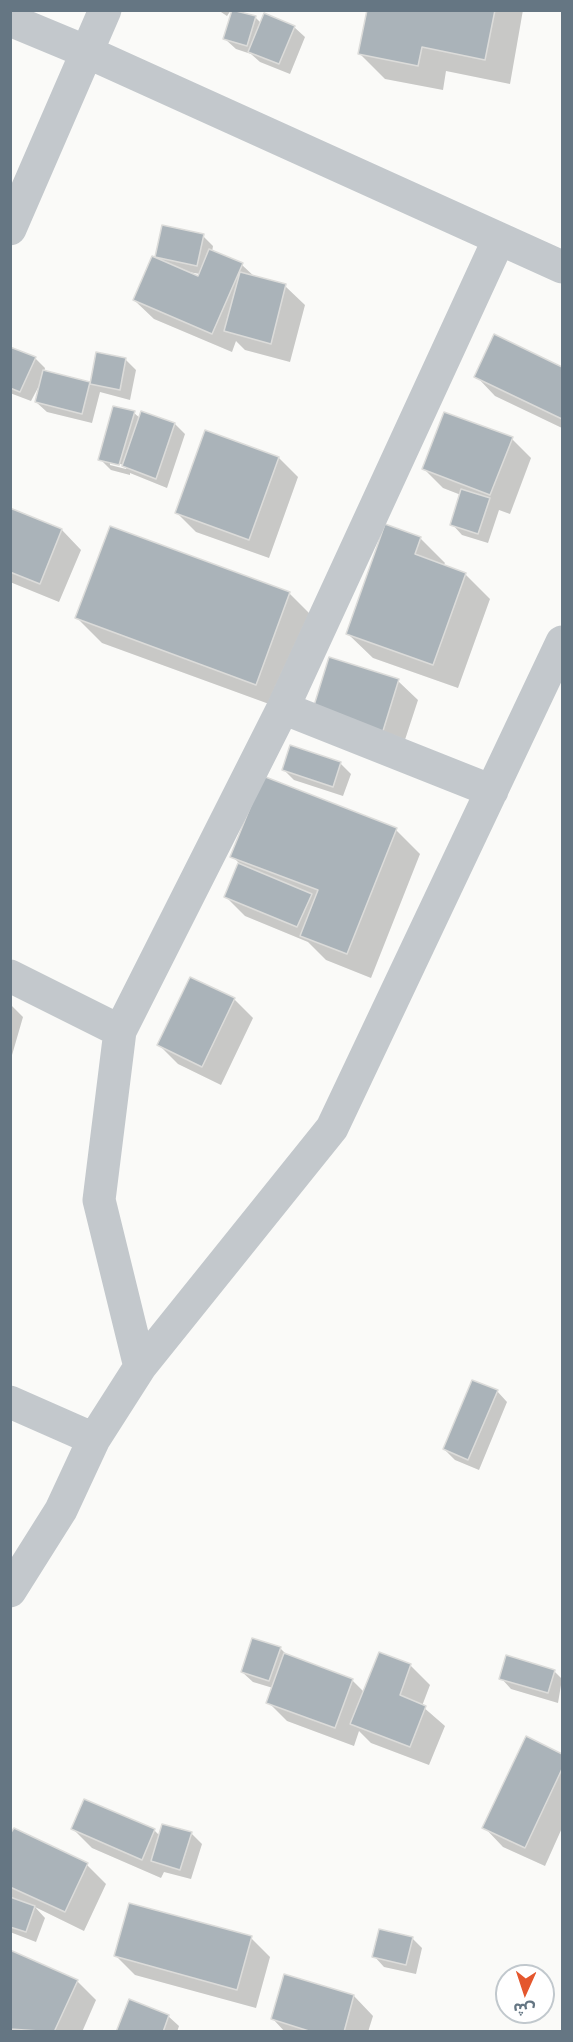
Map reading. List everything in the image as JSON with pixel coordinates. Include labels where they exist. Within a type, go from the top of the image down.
[{"type":"street","points":[[10,229],[105,10]]},
{"type":"street","points":[[10,20],[87,52],[562,267]]},
{"type":"street","points":[[140,1367],[99,1200],[120,1031],[283,708],[499,239]]},
{"type":"street","points":[[10,1591],[61,1510],[94,1439],[140,1367],[332,1128],[562,642]]},
{"type":"street","points":[[283,708],[492,792]]},
{"type":"street","points":[[10,976],[120,1031]]},
{"type":"street","points":[[10,1402],[94,1439]]},
{"type":"building","points":[[232,10],[256,16],[247,46],[223,39]]},
{"type":"building","points":[[367,10],[495,10],[485,60],[422,47],[418,66],[358,54]]},
{"type":"building","points":[[264,13],[295,26],[279,64],[248,52]]},
{"type":"building","points":[[162,225],[204,234],[197,266],[155,257]]},
{"type":"building","points":[[209,249],[243,263],[212,334],[133,300],[152,256],[198,276]]},
{"type":"building","points":[[240,272],[286,284],[271,344],[224,331]]},
{"type":"building","points":[[494,334],[562,367],[562,419],[474,377]]},
{"type":"building","points":[[10,347],[36,357],[20,392],[10,388]]},
{"type":"building","points":[[96,352],[126,358],[120,390],[90,384]]},
{"type":"building","points":[[43,370],[90,382],[82,414],[35,402]]},
{"type":"building","points":[[113,406],[135,411],[119,465],[98,460]]},
{"type":"building","points":[[141,411],[175,423],[156,479],[122,466]]},
{"type":"building","points":[[444,412],[513,437],[490,495],[422,469]]},
{"type":"building","points":[[205,430],[279,457],[249,540],[175,513]]},
{"type":"building","points":[[461,489],[490,498],[478,534],[450,525]]},
{"type":"building","points":[[10,508],[62,529],[40,584],[10,572]]},
{"type":"building","points":[[385,524],[421,537],[415,554],[466,573],[433,665],[346,634]]},
{"type":"building","points":[[110,526],[290,592],[256,685],[75,618]]},
{"type":"building","points":[[329,657],[399,679],[382,734],[312,712]]},
{"type":"building","points":[[290,745],[341,762],[333,787],[282,770]]},
{"type":"building","points":[[263,776],[397,828],[347,954],[300,936],[318,890],[230,857]]},
{"type":"building","points":[[238,863],[312,894],[297,927],[224,897]]},
{"type":"building","points":[[190,977],[235,998],[202,1067],[157,1045]]},
{"type":"building","points":[[472,1380],[498,1390],[468,1460],[443,1449]]},
{"type":"building","points":[[252,1638],[281,1647],[269,1681],[241,1672]]},
{"type":"building","points":[[379,1652],[411,1664],[400,1695],[426,1706],[410,1747],[350,1724]]},
{"type":"building","points":[[284,1653],[353,1679],[335,1728],[266,1703]]},
{"type":"building","points":[[506,1655],[555,1670],[548,1693],[499,1679]]},
{"type":"building","points":[[526,1736],[562,1754],[562,1769],[525,1848],[482,1828]]},
{"type":"building","points":[[84,1799],[155,1829],[142,1860],[71,1829]]},
{"type":"building","points":[[162,1824],[192,1832],[180,1870],[151,1861]]},
{"type":"building","points":[[14,1828],[88,1863],[65,1912],[10,1887],[10,1834]]},
{"type":"building","points":[[10,1897],[35,1906],[26,1932],[10,1927]]},
{"type":"building","points":[[129,1903],[252,1936],[237,1990],[114,1956]]},
{"type":"building","points":[[379,1929],[413,1937],[406,1965],[372,1957]]},
{"type":"building","points":[[10,1950],[78,1980],[54,2032],[10,2029]]},
{"type":"building","points":[[284,1974],[354,1995],[344,2032],[312,2032],[271,2019]]},
{"type":"building","points":[[129,1999],[169,2015],[163,2032],[116,2032]]}]
